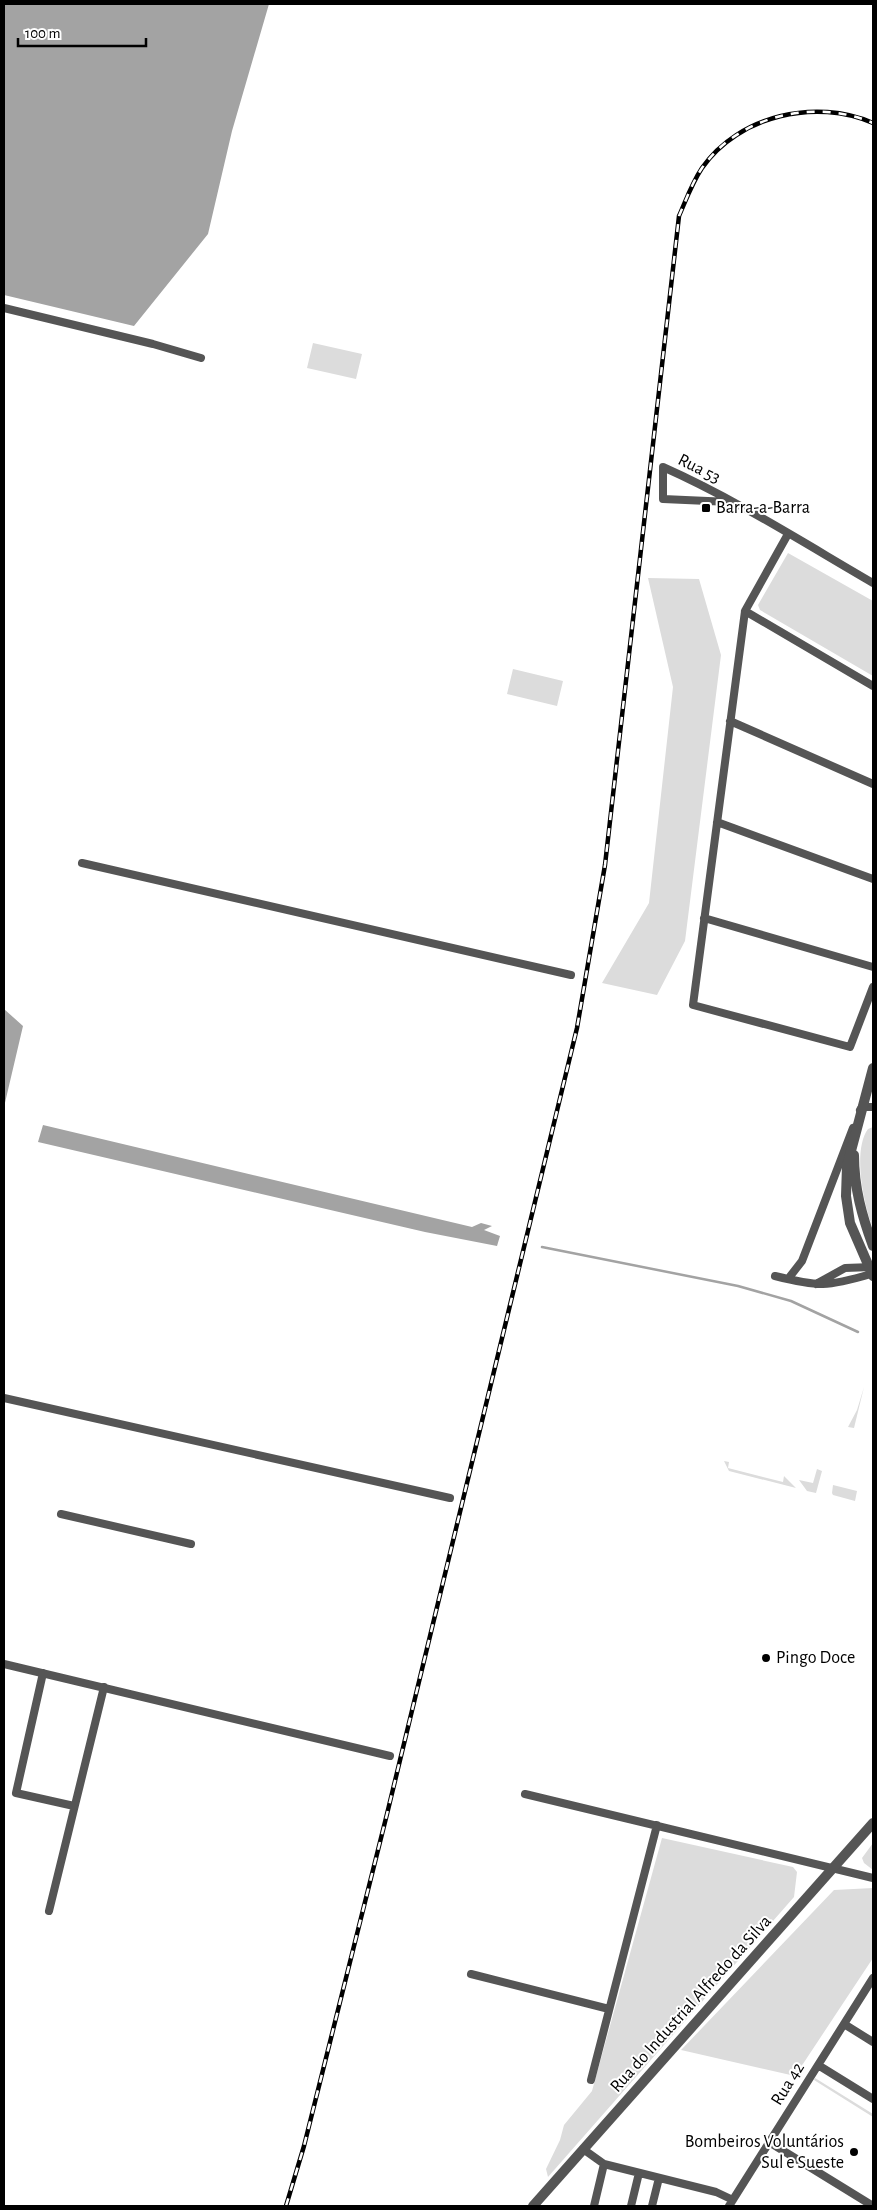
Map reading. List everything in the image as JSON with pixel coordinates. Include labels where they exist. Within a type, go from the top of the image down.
[{"type":"street","points":[[4,308],[153,344],[201,358]]},
{"type":"street","name":"Rua 53","points":[[730,502],[663,499],[662,467],[691,480],[788,534],[873,583]]},
{"type":"street","points":[[788,534],[745,611],[693,1005],[850,1047],[873,987]]},
{"type":"street","points":[[745,611],[873,686]]},
{"type":"street","points":[[730,721],[873,784]]},
{"type":"street","points":[[717,822],[873,879]]},
{"type":"street","points":[[82,863],[572,975]]},
{"type":"street","points":[[704,918],[873,967]]},
{"type":"street","points":[[871,1271],[847,1209],[847,1166],[873,1068]]},
{"type":"street","points":[[862,1107],[873,1107]]},
{"type":"street","points":[[788,1279],[802,1262],[862,1107]]},
{"type":"street","points":[[854,1144],[856,1193],[873,1246]]},
{"type":"street","points":[[811,1285],[845,1268],[871,1271]]},
{"type":"street","points":[[775,1276],[811,1285],[828,1286],[871,1271]]},
{"type":"street","points":[[4,1398],[450,1498]]},
{"type":"street","points":[[61,1514],[191,1544]]},
{"type":"street","points":[[4,1664],[390,1756]]},
{"type":"street","points":[[43,1673],[16,1793],[74,1806]]},
{"type":"street","points":[[49,1911],[104,1687]]},
{"type":"street","points":[[525,1794],[873,1878]]},
{"type":"street","name":"Rua do Industrial Alfredo da Silva","points":[[534,2206],[873,1823]]},
{"type":"street","points":[[591,2080],[657,1825]]},
{"type":"street","points":[[471,1974],[609,2009]]},
{"type":"street","name":"Rua 42","points":[[731,2203],[873,1978]]},
{"type":"street","points":[[844,2024],[873,2042]]},
{"type":"street","points":[[818,2065],[873,2099]]},
{"type":"street","points":[[770,2142],[873,2206]]},
{"type":"street","points":[[583,2149],[604,2164],[716,2192],[731,2203]]},
{"type":"street","points":[[594,2206],[604,2164]]},
{"type":"street","points":[[630,2206],[639,2173]]},
{"type":"street","points":[[652,2206],[659,2178]]},
{"type":"shaded area","points":[[4,4],[269,4],[232,131],[208,234],[134,326],[4,295]]},
{"type":"shaded area","points":[[313,343],[362,354],[356,379],[307,368]]},
{"type":"shaded area","points":[[788,553],[873,601],[873,676],[760,610],[758,605]]},
{"type":"shaded area","points":[[648,578],[699,579],[721,655],[685,941],[657,995],[602,983],[649,903],[673,687]]},
{"type":"shaded area","points":[[513,669],[563,681],[557,706],[507,694]]},
{"type":"shaded area","points":[[4,1009],[23,1026],[4,1107]]},
{"type":"shaded area","points":[[43,1125],[472,1227],[481,1223],[492,1226],[484,1230],[500,1236],[497,1246],[425,1232],[38,1142]]},
{"type":"shaded area","points":[[873,1127],[873,1229],[863,1193],[860,1164],[863,1139],[868,1129]]},
{"type":"shaded area","points":[[864,1387],[854,1428],[848,1427],[857,1410]]},
{"type":"shaded area","points":[[724,1461],[729,1462],[728,1468],[783,1482],[784,1476],[796,1488],[729,1471]]},
{"type":"shaded area","points":[[817,1469],[822,1471],[816,1493],[807,1491],[799,1480],[813,1483]]},
{"type":"shaded area","points":[[833,1485],[857,1491],[855,1501],[833,1495]]},
{"type":"shaded area","points":[[662,1838],[793,1867],[797,1872],[794,1897],[548,2177],[546,2169],[560,2140],[564,2125],[592,2091]]},
{"type":"shaded area","points":[[873,1843],[873,1870],[864,1863],[862,1858]]},
{"type":"shaded area","points":[[873,1888],[873,1958],[795,2076],[681,2050],[834,1890]]},
{"type":"shaded area","points":[[815,2078],[873,2114],[873,2117],[814,2080]]},
{"type":"waterway","points":[[542,1247],[738,1286],[791,1301],[858,1332]]},
{"type":"railway","points":[[286,2206],[304,2146],[387,1814],[577,1028],[605,865],[679,216],[702,168],[718,150],[736,135],[757,124],[780,116],[804,112],[827,112],[851,116],[873,123]]},
{"type":"place","name":"Barra-a-Barra","points":[[706,508]]},
{"type":"place","name":"Pingo Doce","points":[[766,1658]]},
{"type":"place","name":"Bombeiros Voluntários Sul e Sueste","points":[[854,2152]]}]
